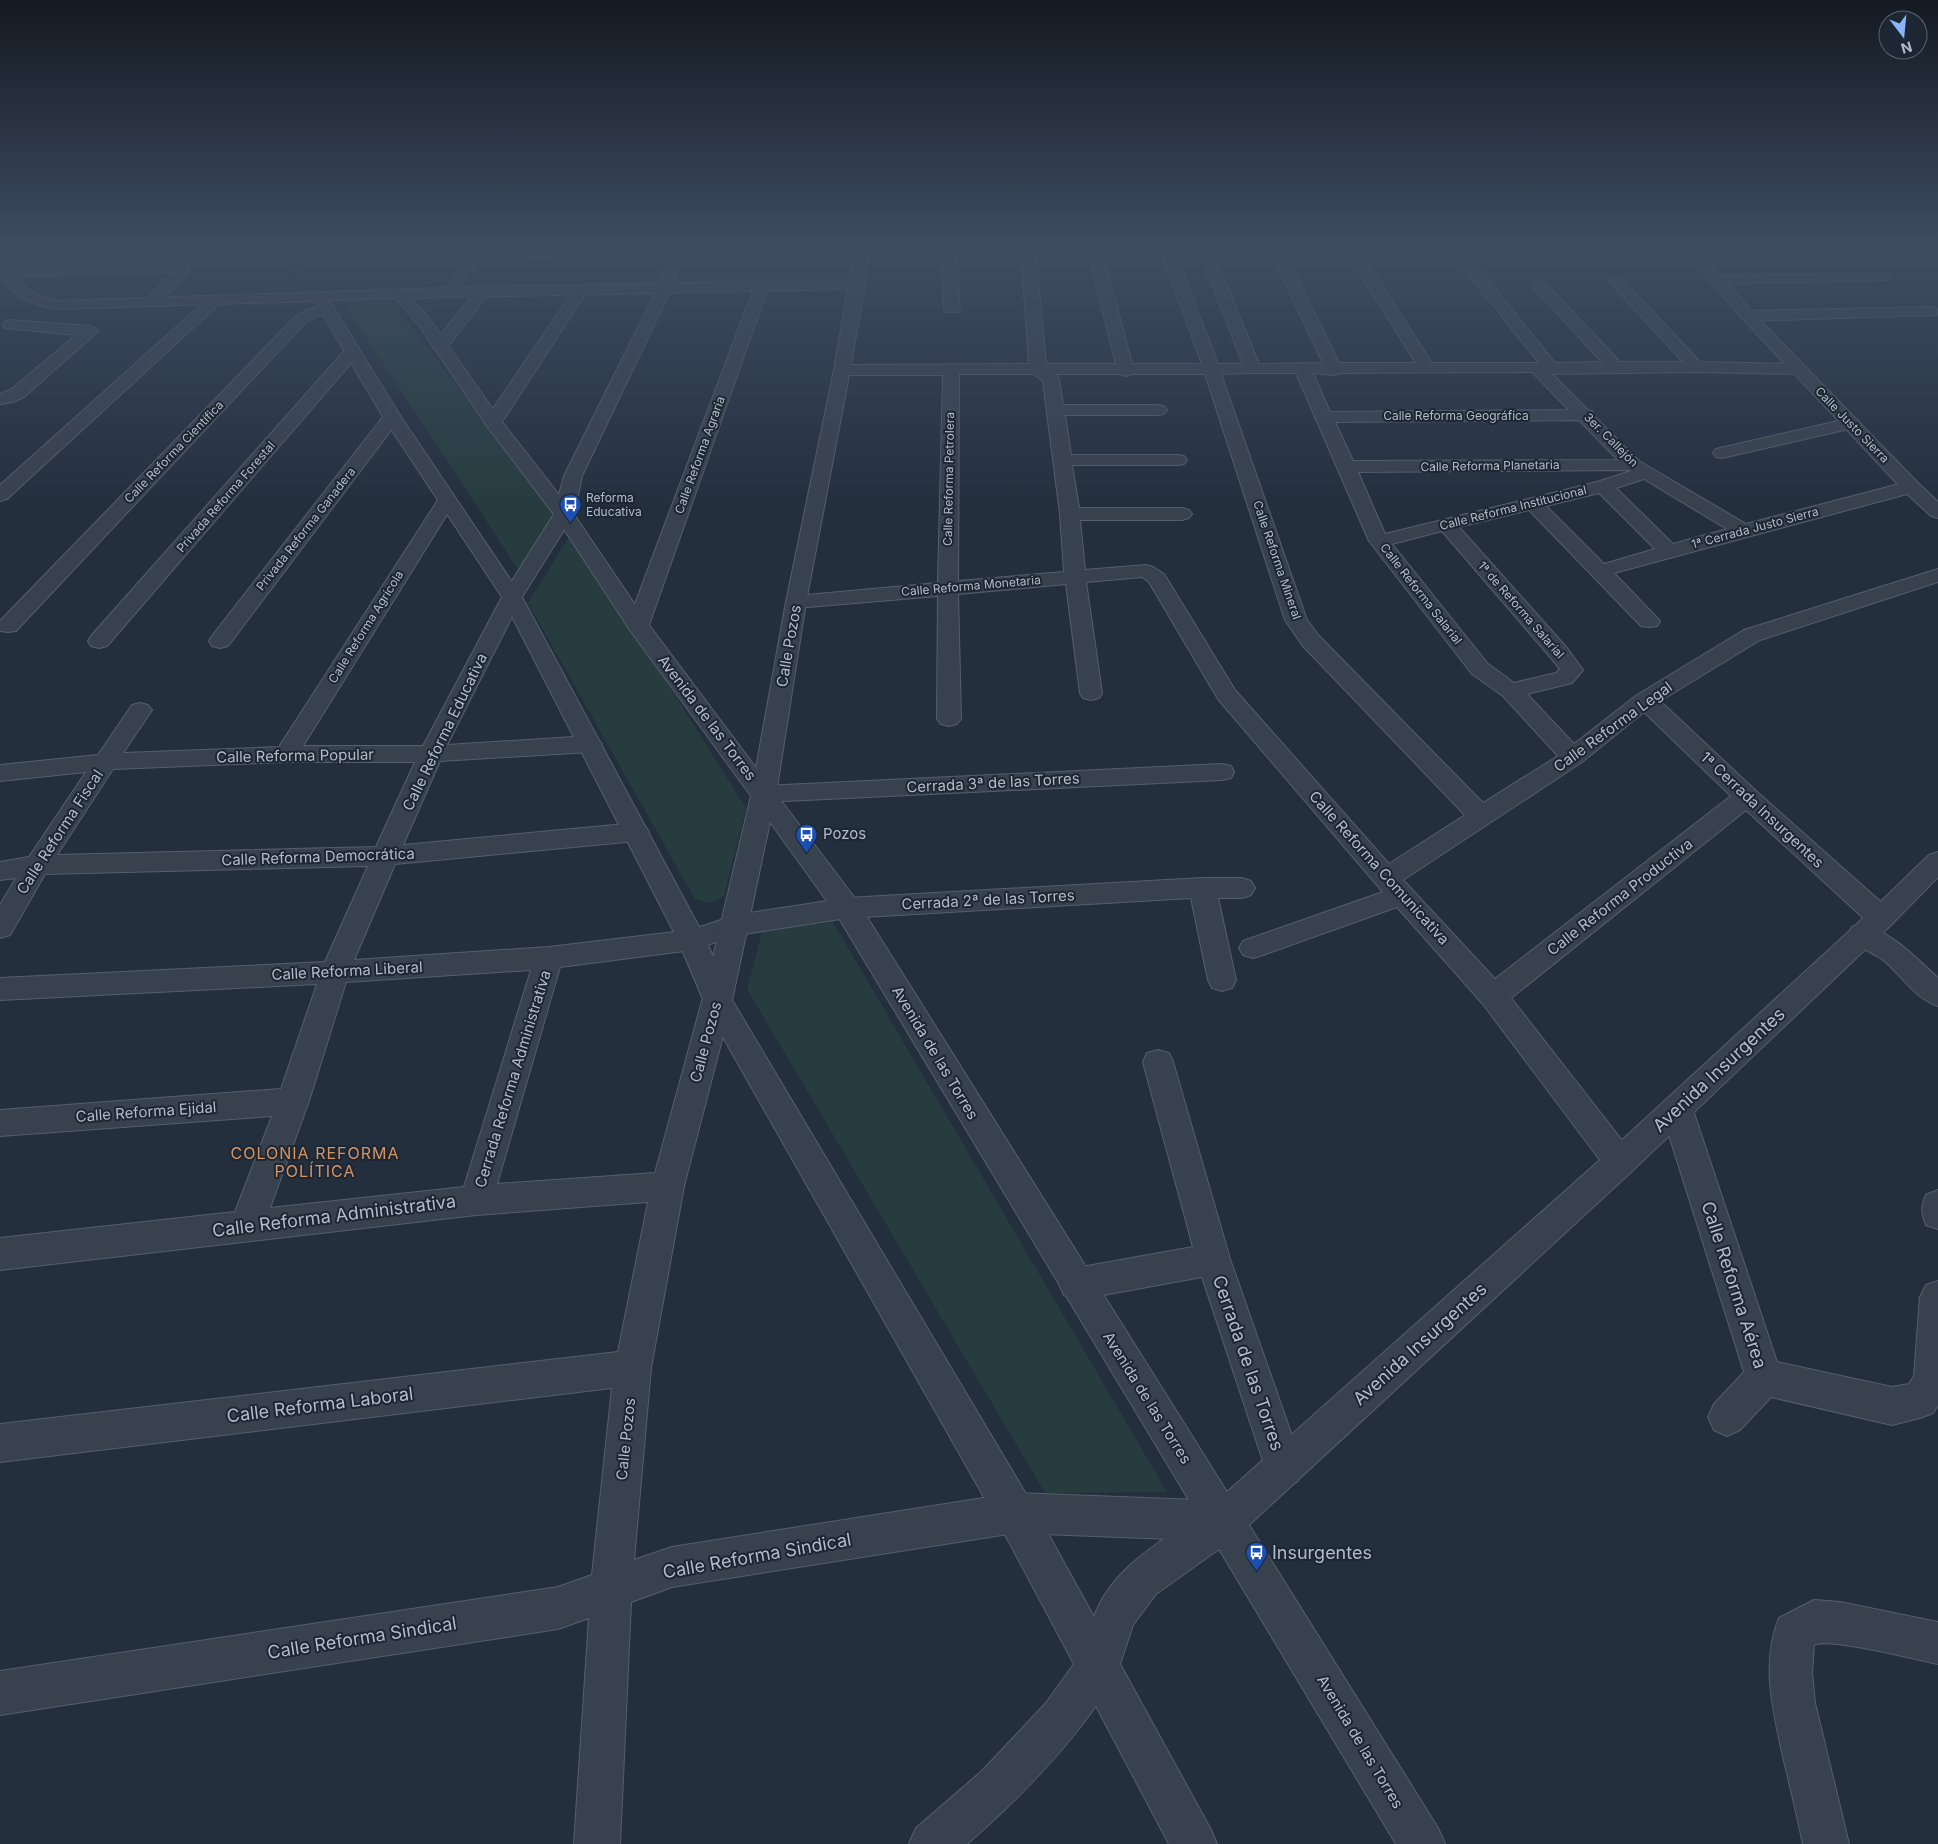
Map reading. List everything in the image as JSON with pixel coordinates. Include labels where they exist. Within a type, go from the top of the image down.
[{"type":"street","points":[[0,399],[18,393],[88,333]]},
{"type":"street","points":[[0,495],[179,333]]},
{"type":"street","name":"Calle Reforma Científica","points":[[8,626],[288,333]]},
{"type":"street","points":[[341,333],[392,417],[512,597],[692,940],[717,1001],[1015,1513],[1194,1844]]},
{"type":"street","name":"Avenida de las Torres","points":[[432,333],[494,422],[564,514],[638,625],[847,908],[1076,1284],[1422,1844]]},
{"type":"street","points":[[440,346],[450,333]]},
{"type":"street","points":[[494,422],[553,333]]},
{"type":"street","name":"Calle Reforma Educativa","points":[[247,1226],[293,1101],[335,972],[385,856],[431,754],[512,597],[564,514],[573,476],[643,333]]},
{"type":"street","name":"Calle Reforma Agraria","points":[[638,625],[744,333]]},
{"type":"street","name":"Calle Pozos","points":[[597,1844],[611,1589],[632,1368],[668,1186],[736,925],[764,794],[796,602],[849,333]]},
{"type":"street","points":[[1035,333],[1037,363],[1040,371],[1051,379],[1056,410],[1061,460],[1070,514],[1075,577],[1091,693]]},
{"type":"street","points":[[1116,333],[1126,371]]},
{"type":"street","name":"Calle Reforma Mineral","points":[[1197,333],[1296,620],[1311,641],[1481,816]]},
{"type":"street","points":[[1239,333],[1254,370]]},
{"type":"street","points":[[1316,333],[1334,370]]},
{"type":"street","points":[[1405,333],[1428,369]]},
{"type":"street","name":"3er. Callejón","points":[[1518,333],[1545,369],[1586,415],[1640,469],[1743,531]]},
{"type":"street","points":[[1584,333],[1617,369]]},
{"type":"street","points":[[1664,333],[1696,367]]},
{"type":"street","name":"Calle Justo Sierra","points":[[1764,333],[1911,487],[1938,512]]},
{"type":"street","name":"Privada Reforma Forestal","points":[[99,641],[352,352]]},
{"type":"street","points":[[842,370],[1126,371],[1798,368]]},
{"type":"street","name":"Calle Reforma Petrolera","points":[[949,719],[950,370]]},
{"type":"street","name":"Calle Reforma Salarial","points":[[1304,370],[1379,541],[1480,669],[1512,691],[1573,757]]},
{"type":"street","points":[[1056,410],[1158,410]]},
{"type":"street","name":"Calle Reforma Geográfica","points":[[1325,417],[1586,415]]},
{"type":"street","name":"Privada Reforma Ganadera","points":[[220,641],[392,417]]},
{"type":"street","points":[[1722,453],[1851,423]]},
{"type":"street","points":[[1061,460],[1178,460]]},
{"type":"street","name":"Calle Reforma Planetaria","points":[[1346,467],[1640,469]]},
{"type":"street","name":"Calle Reforma Institucional","points":[[1379,541],[1602,486],[1640,469]]},
{"type":"street","points":[[1602,486],[1669,552]]},
{"type":"street","name":"1ª Cerrada Justo Sierra","points":[[1600,572],[1743,531],[1911,487]]},
{"type":"street","name":"Calle Reforma Agrícola","points":[[286,754],[447,500]]},
{"type":"street","points":[[1533,503],[1649,621]]},
{"type":"street","points":[[1070,514],[1182,514]]},
{"type":"street","name":"1ª de Reforma Salarial","points":[[1447,525],[1572,670],[1564,678],[1512,691]]},
{"type":"street","name":"Calle Reforma Monetaria","points":[[796,602],[948,587],[1146,571]]},
{"type":"street","name":"Calle Reforma Comunicativa","points":[[1146,571],[1157,578],[1226,694],[1394,887],[1493,996],[1620,1162]]},
{"type":"street","name":"Calle Reforma Legal","points":[[1253,948],[1394,887],[1481,816],[1573,757],[1645,700],[1752,635],[1938,575]]},
{"type":"street","points":[[0,604],[28,605]]},
{"type":"street","name":"1ª Cerrada Insurgentes","points":[[1645,700],[1747,797],[1872,926]]},
{"type":"street","name":"Calle Reforma Fiscal","points":[[0,928],[37,865],[140,710]]},
{"type":"street","name":"Calle Reforma Popular","points":[[0,773],[105,762],[286,754],[431,754],[590,744]]},
{"type":"street","name":"Cerrada 3ª de las Torres","points":[[764,794],[1222,772]]},
{"type":"street","name":"Calle Reforma Productiva","points":[[1493,996],[1747,797]]},
{"type":"street","name":"Calle Reforma Democrática","points":[[0,871],[37,865],[385,856],[636,832]]},
{"type":"street","name":"Avenida Insurgentes","points":[[932,1844],[998,1788],[1062,1718],[1098,1666],[1116,1613],[1142,1580],[1224,1521],[1284,1467],[1677,1110],[1938,861]]},
{"type":"street","points":[[1202,888],[1222,980]]},
{"type":"street","name":"Cerrada 2ª de las Torres","points":[[692,940],[736,925],[847,908],[1202,888],[1242,888]]},
{"type":"street","points":[[1872,926],[1892,952],[1938,995]]},
{"type":"street","name":"Calle Reforma Liberal","points":[[0,989],[335,972],[549,958],[692,940]]},
{"type":"street","name":"Cerrada Reforma Administrativa","points":[[476,1200],[549,958]]},
{"type":"street","name":"Cerrada de las Torres","points":[[1158,1062],[1213,1259],[1284,1467]]},
{"type":"street","name":"Calle Reforma Ejidal","points":[[0,1123],[293,1101]]},
{"type":"street","name":"Calle Reforma Aérea","points":[[1677,1110],[1764,1377],[1892,1406],[1920,1400],[1932,1381],[1938,1296]]},
{"type":"street","name":"Calle Reforma Administrativa","points":[[0,1254],[476,1200],[668,1186]]},
{"type":"street","points":[[1938,1204],[1938,1214]]},
{"type":"street","name":"Cerrada de las Torres","points":[[1076,1284],[1213,1259]]},
{"type":"street","name":"Calle Reforma Laboral","points":[[2,1448],[632,1368]]},
{"type":"street","points":[[1727,1417],[1764,1377]]},
{"type":"street","name":"Calle Reforma Sindical","points":[[0,1693],[558,1608],[672,1567],[1015,1513],[1224,1521]]},
{"type":"street","points":[[1826,1844],[1794,1703],[1791,1672],[1794,1633],[1814,1621],[1840,1623],[1938,1644]]},
{"type":"green space","points":[[363,333],[416,333],[555,513],[519,571]]},
{"type":"green space","points":[[572,532],[746,808],[724,896],[710,903],[695,899],[528,603]]},
{"type":"green space","points":[[833,922],[1167,1492],[1045,1493],[747,989],[762,932]]},
{"type":"place","name":"Reforma Educativa","points":[[570,524]]},
{"type":"place","name":"Pozos","points":[[807,853]]},
{"type":"place","name":"Insurgentes","points":[[1256,1572]]},
{"type":"district","name":"COLONIA REFORMA POLÍTICA","points":[[315,1162]]}]
